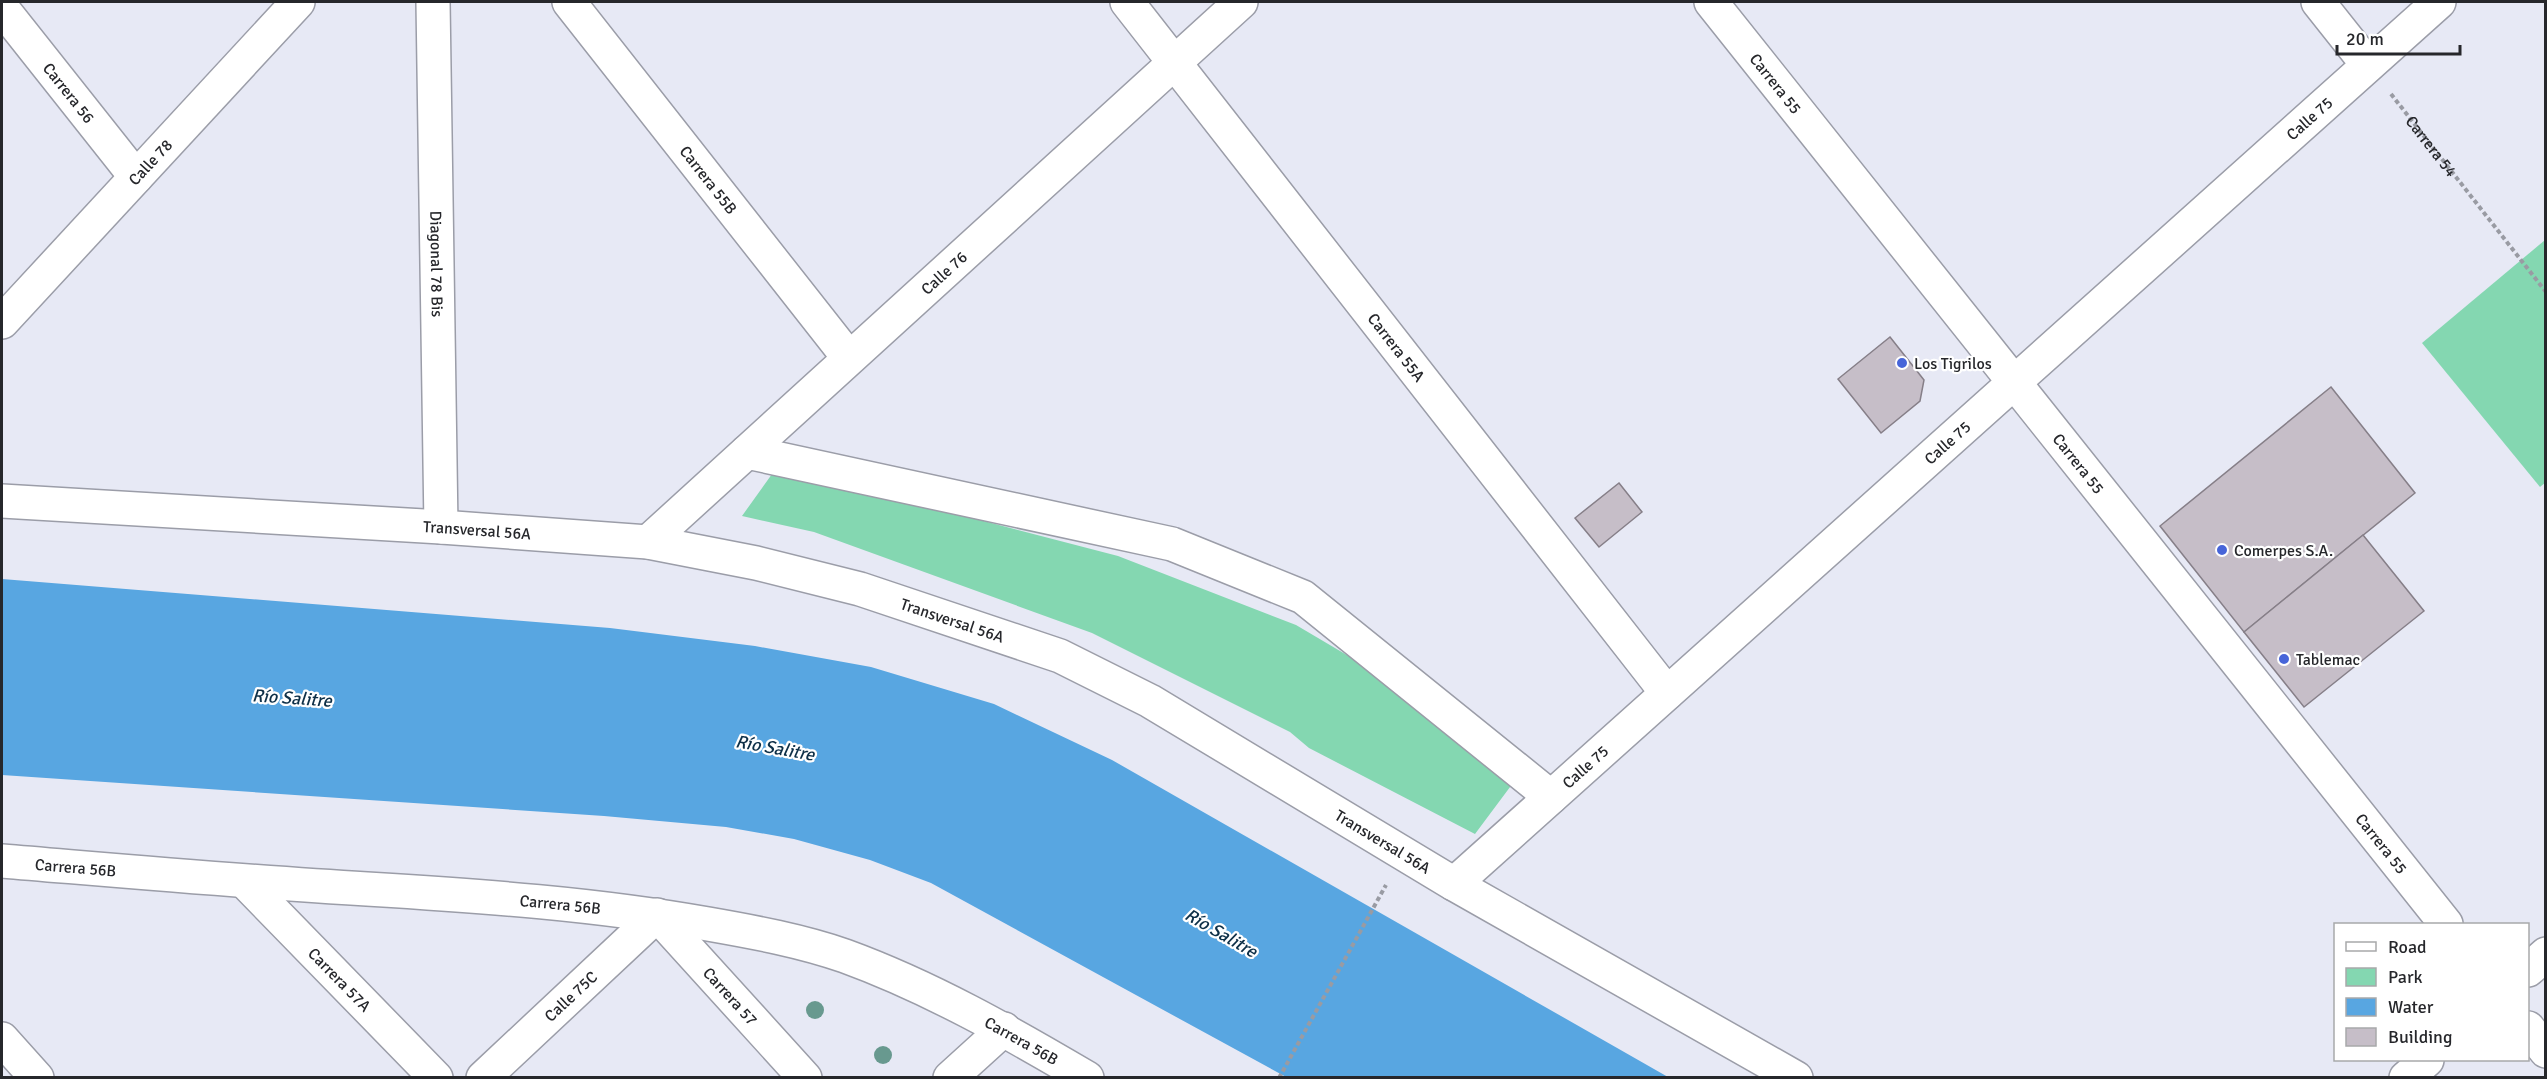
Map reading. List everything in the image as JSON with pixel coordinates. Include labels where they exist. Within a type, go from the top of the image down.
[{"type":"street","name":"Calle 78","points":[[2,322],[298,2]]},
{"type":"street","name":"Diagonal 78 Bis","points":[[433,2],[441,527]]},
{"type":"street","name":"Carrera 55B","points":[[569,2],[849,358]]},
{"type":"street","name":"Carrera 55A","points":[[1127,2],[1666,693]]},
{"type":"street","name":"Calle 76","points":[[648,542],[1241,2]]},
{"type":"street","name":"Carrera 55","points":[[1711,2],[2445,923]]},
{"type":"street","points":[[2318,2],[2368,65]]},
{"type":"street","name":"Calle 75","points":[[1454,884],[2439,2]]},
{"type":"street","name":"Carrera 56","points":[[2,8],[136,177]]},
{"type":"street","points":[[747,452],[1172,544],[1303,597],[1551,797]]},
{"type":"street","name":"Transversal 56A","points":[[2,501],[441,527],[648,542],[756,563],[860,589],[1060,656],[1150,701],[1454,884],[1796,1077]]},
{"type":"street","name":"Carrera 56B","points":[[2,861],[245,882],[481,896],[657,915],[752,932],[844,956],[1004,1029],[1087,1077]]},
{"type":"street","name":"Carrera 57A","points":[[245,882],[436,1077]]},
{"type":"street","name":"Calle 75C","points":[[483,1077],[657,915]]},
{"type":"street","name":"Carrera 57","points":[[657,915],[805,1077]]},
{"type":"street","points":[[2529,969],[2546,954]]},
{"type":"street","points":[[950,1077],[1004,1029]]},
{"type":"street","points":[[2529,1029],[2546,1051]]},
{"type":"street","points":[[2,1039],[37,1077]]},
{"type":"street","points":[[2406,1077],[2425,1061]]},
{"type":"path","name":"Carrera 54","points":[[2368,65],[2546,292]]},
{"type":"path","points":[[1279,1077],[1376,902]]},
{"type":"green space","points":[[2545,240],[2546,482],[2540,487],[2422,343]]},
{"type":"green space","points":[[777,467],[1118,556],[1296,625],[1423,700],[1516,779],[1475,834],[1309,748],[1290,732],[1092,633],[814,532],[742,516]]},
{"type":"water","name":"Río Salitre","points":[[2,579],[610,628],[755,646],[871,667],[994,704],[1112,760],[1668,1077],[1286,1077],[931,883],[870,860],[794,839],[726,827],[604,816],[2,775]]},
{"type":"building","points":[[1890,337],[1924,380],[1920,401],[1881,433],[1838,379]]},
{"type":"building","points":[[2331,387],[2415,493],[2244,632],[2160,526]]},
{"type":"building","points":[[1619,483],[1642,512],[1599,547],[1575,518]]},
{"type":"building","points":[[2363,535],[2424,611],[2304,707],[2244,632]]},
{"type":"place","name":"Los Tigrilos","points":[[1902,363]]},
{"type":"place","name":"Comerpes S.A.","points":[[2222,550]]},
{"type":"place","name":"Tablemac","points":[[2284,659]]}]
